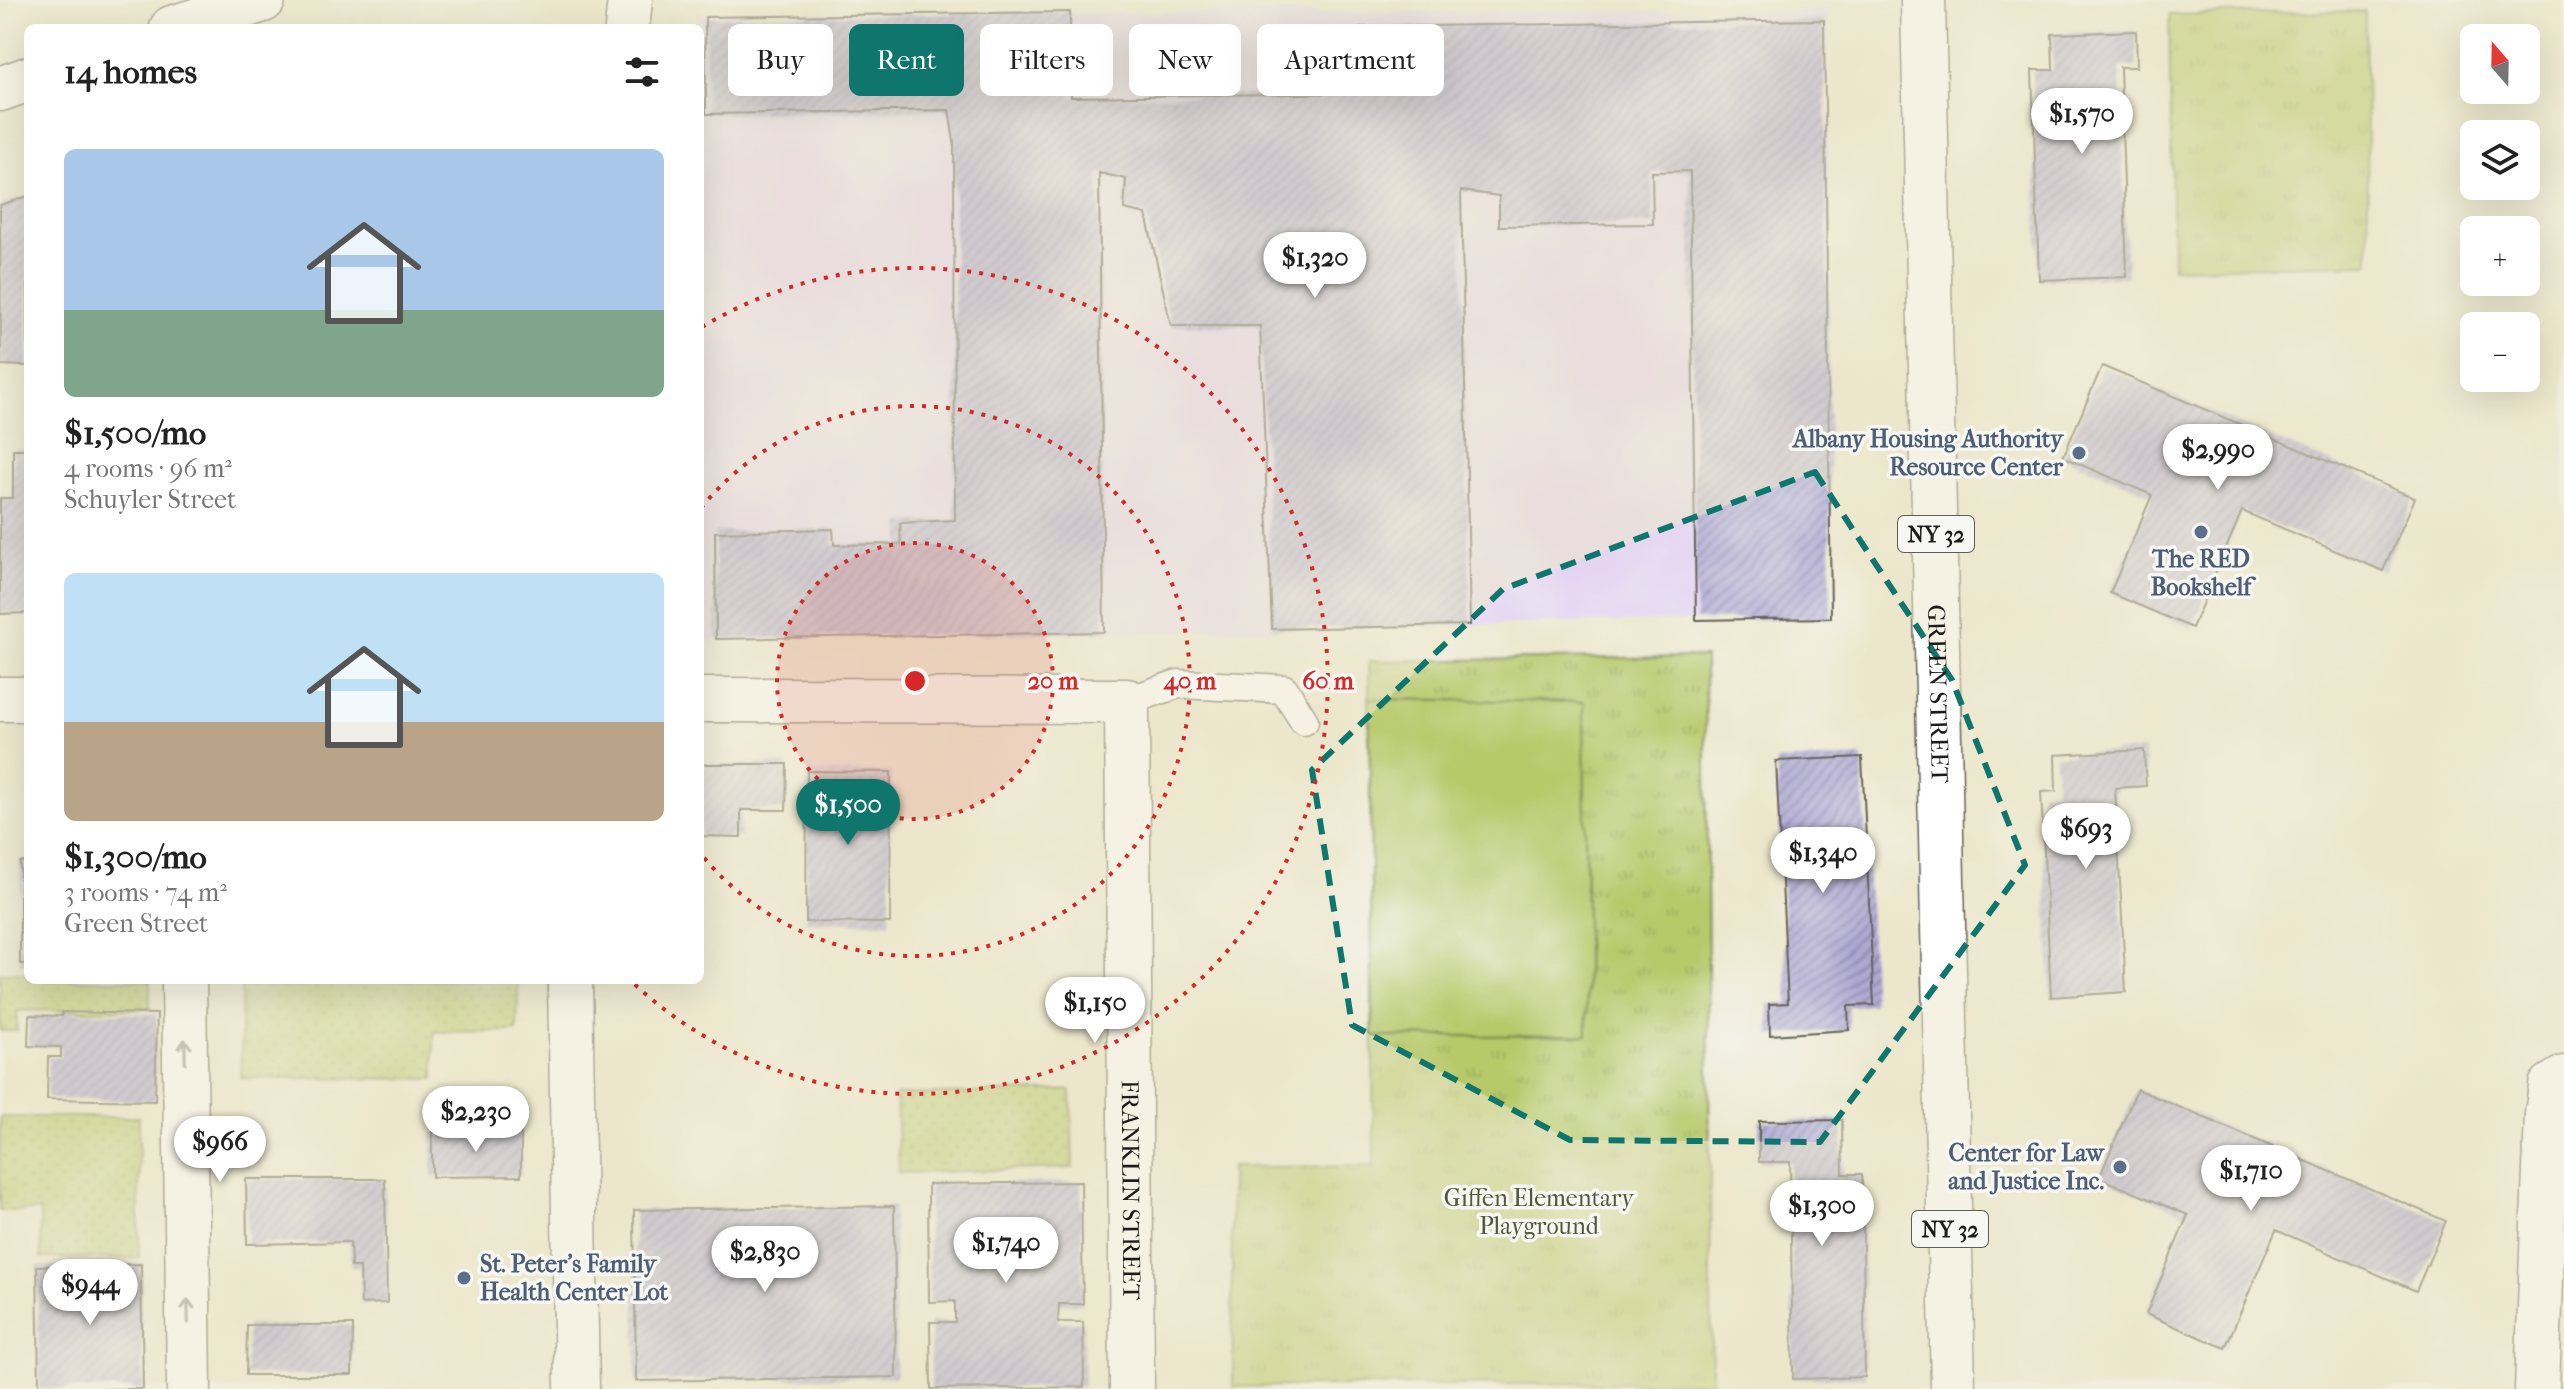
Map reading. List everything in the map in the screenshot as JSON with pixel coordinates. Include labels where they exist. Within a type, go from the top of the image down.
[{"type":"street","points":[[187,24],[263,0]]},
{"type":"street","points":[[627,24],[630,0]]},
{"type":"street","name":"GREEN STREET","points":[[1923,0],[1953,1389]]},
{"type":"street","points":[[0,89],[24,80]]},
{"type":"street","points":[[0,699],[24,699]]},
{"type":"street","points":[[704,700],[1127,701]]},
{"type":"street","name":"FRANKLIN STREET","points":[[1127,701],[1132,1389]]},
{"type":"street","points":[[184,984],[189,1389]]},
{"type":"street","points":[[570,984],[577,1389]]},
{"type":"street","points":[[2537,1389],[2547,1114],[2558,1082]]},
{"type":"lane","points":[[1127,701],[1178,684],[1284,689],[1304,721]]},
{"type":"highlighted area","points":[[1815,472],[1952,680],[2025,865],[1820,1142],[1570,1140],[1352,1025],[1312,770],[1503,589]]},
{"type":"shaded area","points":[[1828,11],[1831,618],[704,640],[704,24],[699,24],[699,14]]},
{"type":"green space","points":[[2365,11],[2369,264],[2173,268],[2169,15]]},
{"type":"green space","name":"Giffen Elementary Playground","points":[[1705,657],[1712,1382],[1233,1387],[1231,1167],[1374,1166],[1369,661]]},
{"type":"green space","points":[[1369,699],[1584,702],[1587,1035],[1373,1037]]},
{"type":"green space","points":[[0,973],[24,973],[24,984],[150,984],[150,1009],[17,1011],[17,1031],[0,1031]]},
{"type":"green space","points":[[241,984],[518,984],[517,1031],[434,1032],[434,1079],[241,1078]]},
{"type":"green space","points":[[1071,1090],[1073,1168],[899,1173],[896,1095]]},
{"type":"green space","points":[[0,1117],[139,1117],[139,1258],[41,1258],[40,1211],[0,1211]]},
{"type":"building","points":[[1070,12],[1070,24],[980,24],[980,96],[1071,97],[1444,96],[1444,26],[1824,20],[1831,618],[1696,620],[1690,171],[1652,172],[1653,224],[1499,226],[1499,196],[1461,191],[1470,625],[1272,629],[1260,326],[1171,326],[1146,214],[1124,209],[1126,179],[1099,173],[1104,632],[716,639],[715,532],[833,529],[834,545],[901,544],[900,523],[955,520],[954,141],[949,110],[706,114],[705,17]]},
{"type":"building","points":[[2136,31],[2137,67],[2120,67],[2127,277],[2039,280],[2032,70],[2053,70],[2052,34]]},
{"type":"building","points":[[24,197],[24,366],[1,365],[0,205]]},
{"type":"building","points":[[2102,366],[2415,498],[2383,571],[2242,511],[2192,628],[2110,593],[2152,495],[2063,457]]},
{"type":"building","points":[[13,449],[24,449],[24,613],[0,614],[0,498],[13,498]]},
{"type":"building","points":[[2144,750],[2146,786],[2115,788],[2126,992],[2051,997],[2041,792],[2056,791],[2055,755]]},
{"type":"building","points":[[1862,757],[1874,1005],[1848,1006],[1849,1030],[1770,1035],[1769,1004],[1788,1003],[1776,761]]},
{"type":"building","points":[[704,764],[787,764],[786,810],[741,810],[741,837],[704,836]]},
{"type":"building","points":[[807,771],[891,772],[890,923],[806,922]]},
{"type":"building","points":[[20,862],[24,862],[24,964],[20,964]]},
{"type":"building","points":[[62,1012],[157,1014],[155,1101],[47,1099],[48,1057],[61,1057],[61,1047],[28,1046],[29,1015],[62,1016]]},
{"type":"building","points":[[2137,1089],[2446,1221],[2416,1291],[2276,1230],[2225,1348],[2146,1314],[2188,1215],[2099,1178]]},
{"type":"building","points":[[1842,1120],[1843,1174],[1862,1174],[1865,1377],[1793,1379],[1790,1162],[1759,1162],[1759,1121]]},
{"type":"building","points":[[521,1131],[521,1176],[432,1177],[432,1132]]},
{"type":"building","points":[[246,1179],[385,1179],[387,1303],[361,1304],[360,1267],[351,1267],[350,1242],[247,1244]]},
{"type":"building","points":[[1081,1182],[1083,1304],[1059,1304],[1058,1322],[1083,1322],[1084,1387],[931,1389],[930,1322],[955,1322],[955,1301],[929,1302],[928,1184]]},
{"type":"building","points":[[894,1206],[896,1377],[636,1381],[634,1210]]},
{"type":"building","points":[[141,1264],[143,1389],[39,1389],[37,1266]]},
{"type":"building","points":[[247,1325],[353,1325],[352,1375],[246,1375]]},
{"type":"place","name":"Albany Housing Authority Resource Center","points":[[2079,453]]},
{"type":"place","name":"The RED Bookshelf","points":[[2201,532]]},
{"type":"place","name":"Center for Law and Justice Inc.","points":[[2120,1167]]},
{"type":"place","name":"St. Peter's Family Health Center Lot","points":[[464,1278]]}]
